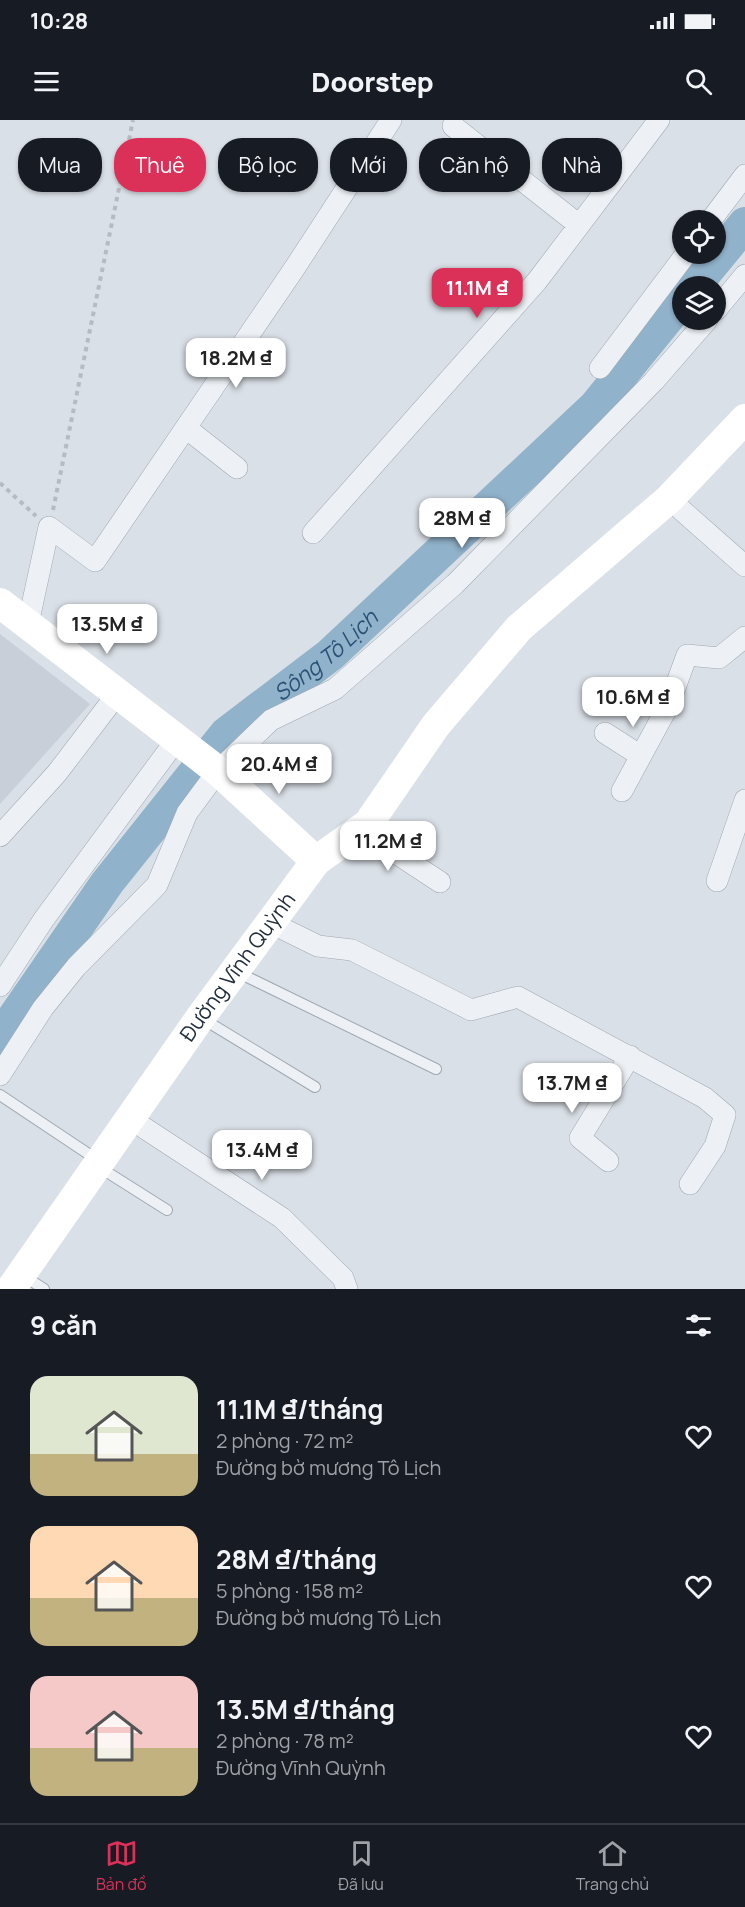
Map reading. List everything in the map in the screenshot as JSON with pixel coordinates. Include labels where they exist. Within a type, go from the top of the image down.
[{"type":"street","points":[[28,624],[49,527],[94,561],[186,428],[391,120]]},
{"type":"street","points":[[313,533],[537,281],[659,120]]},
{"type":"street","points":[[453,126],[579,225]]},
{"type":"street","points":[[719,210],[745,175]]},
{"type":"street","points":[[600,368],[678,264]]},
{"type":"street","points":[[726,298],[745,275]]},
{"type":"street","points":[[0,1075],[43,1008],[76,967],[158,885],[186,813],[215,769],[271,720],[335,689],[455,584],[654,381],[698,330]]},
{"type":"street","points":[[440,882],[399,855],[368,824],[436,725],[519,628],[669,499],[745,420]]},
{"type":"street","points":[[186,428],[237,468]]},
{"type":"street","points":[[669,499],[745,566]]},
{"type":"street","points":[[0,603],[215,769],[316,861]]},
{"type":"street","points":[[622,791],[669,704],[687,655],[719,658],[745,637]]},
{"type":"street","points":[[0,836],[57,773],[118,693]]},
{"type":"street","points":[[605,733],[641,756]]},
{"type":"street","points":[[0,986],[44,919],[181,742]]},
{"type":"street","points":[[717,881],[745,800]]},
{"type":"street","name":"Đường Vĩnh Quỳnh","points":[[25,1284],[98,1163],[269,922],[316,861],[368,824]]},
{"type":"street","points":[[269,922],[318,946],[352,950],[471,1010],[518,997],[705,1098],[725,1115],[715,1146],[690,1184]]},
{"type":"street","points":[[608,1161],[580,1138],[630,1056]]},
{"type":"street","points":[[129,1118],[282,1218],[343,1278],[347,1289]]},
{"type":"lane","points":[[234,970],[436,1069]]},
{"type":"lane","points":[[200,1018],[315,1087]]},
{"type":"lane","points":[[0,1095],[167,1210]]},
{"type":"path","points":[[49,527],[133,120]]},
{"type":"path","points":[[0,483],[49,527]]},
{"type":"shaded area","points":[[0,634],[90,704],[0,804]]},
{"type":"waterway","name":"Sông Tô Lịch","points":[[702,276],[745,224]]},
{"type":"waterway","name":"Sông Tô Lịch","points":[[0,1038],[107,883],[226,734],[330,655],[595,407],[672,312]]}]
